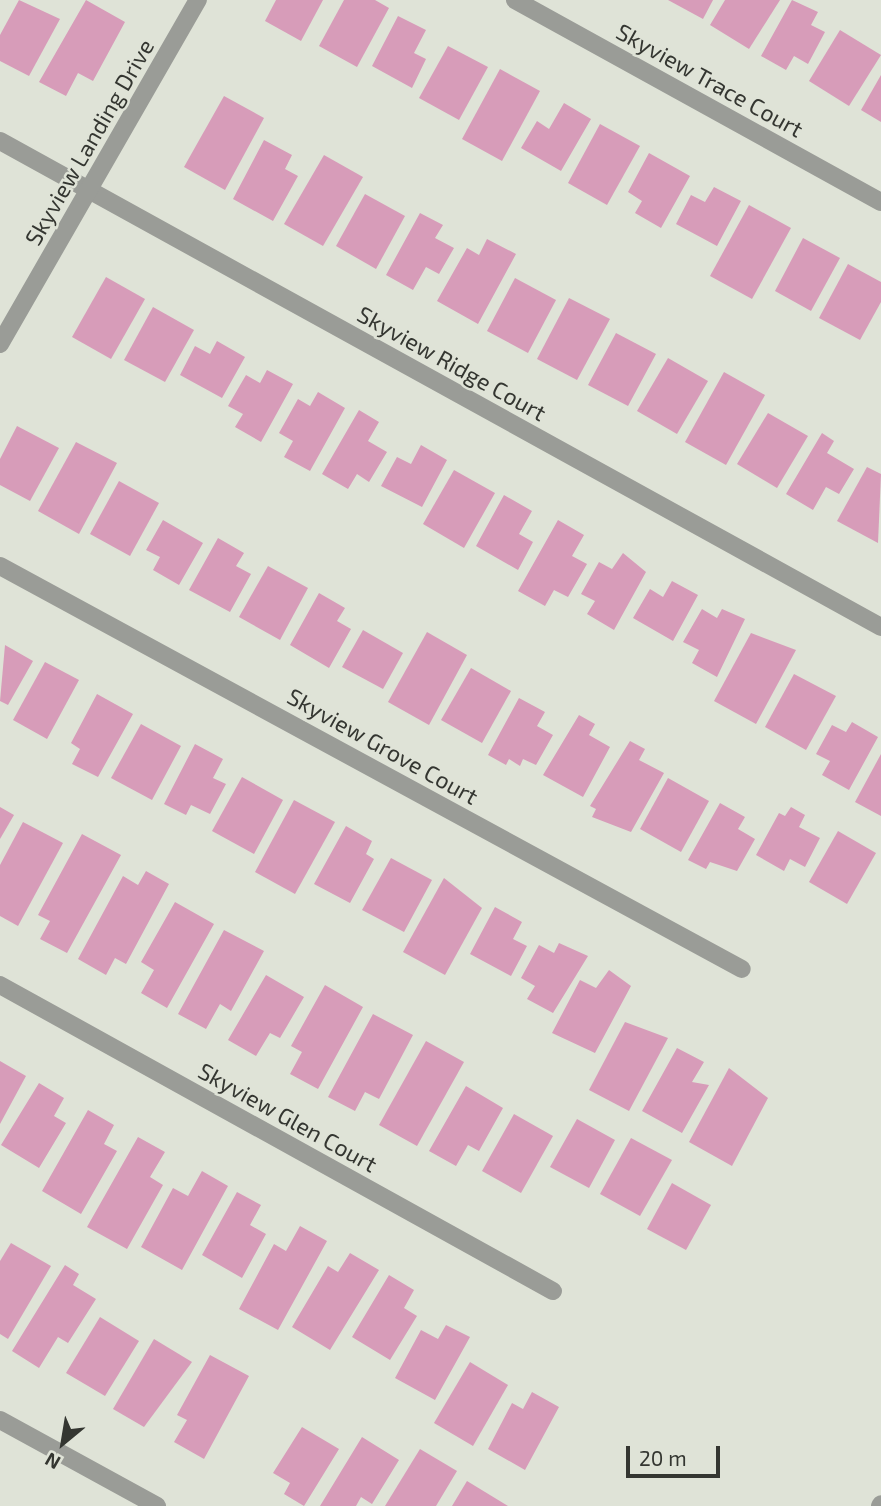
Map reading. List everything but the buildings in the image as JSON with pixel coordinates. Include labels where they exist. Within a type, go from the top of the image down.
[{"type":"street","name":"Skyview Landing Drive","points":[[0,344],[198,0]]},
{"type":"street","name":"Skyview Trace Court","points":[[515,0],[881,202]]},
{"type":"street","name":"Skyview Ridge Court","points":[[0,141],[881,627]]},
{"type":"street","name":"Skyview Grove Court","points":[[0,566],[742,969]]},
{"type":"street","name":"Skyview Glen Court","points":[[0,985],[553,1291]]},
{"type":"street","points":[[0,1420],[157,1506]]}]
